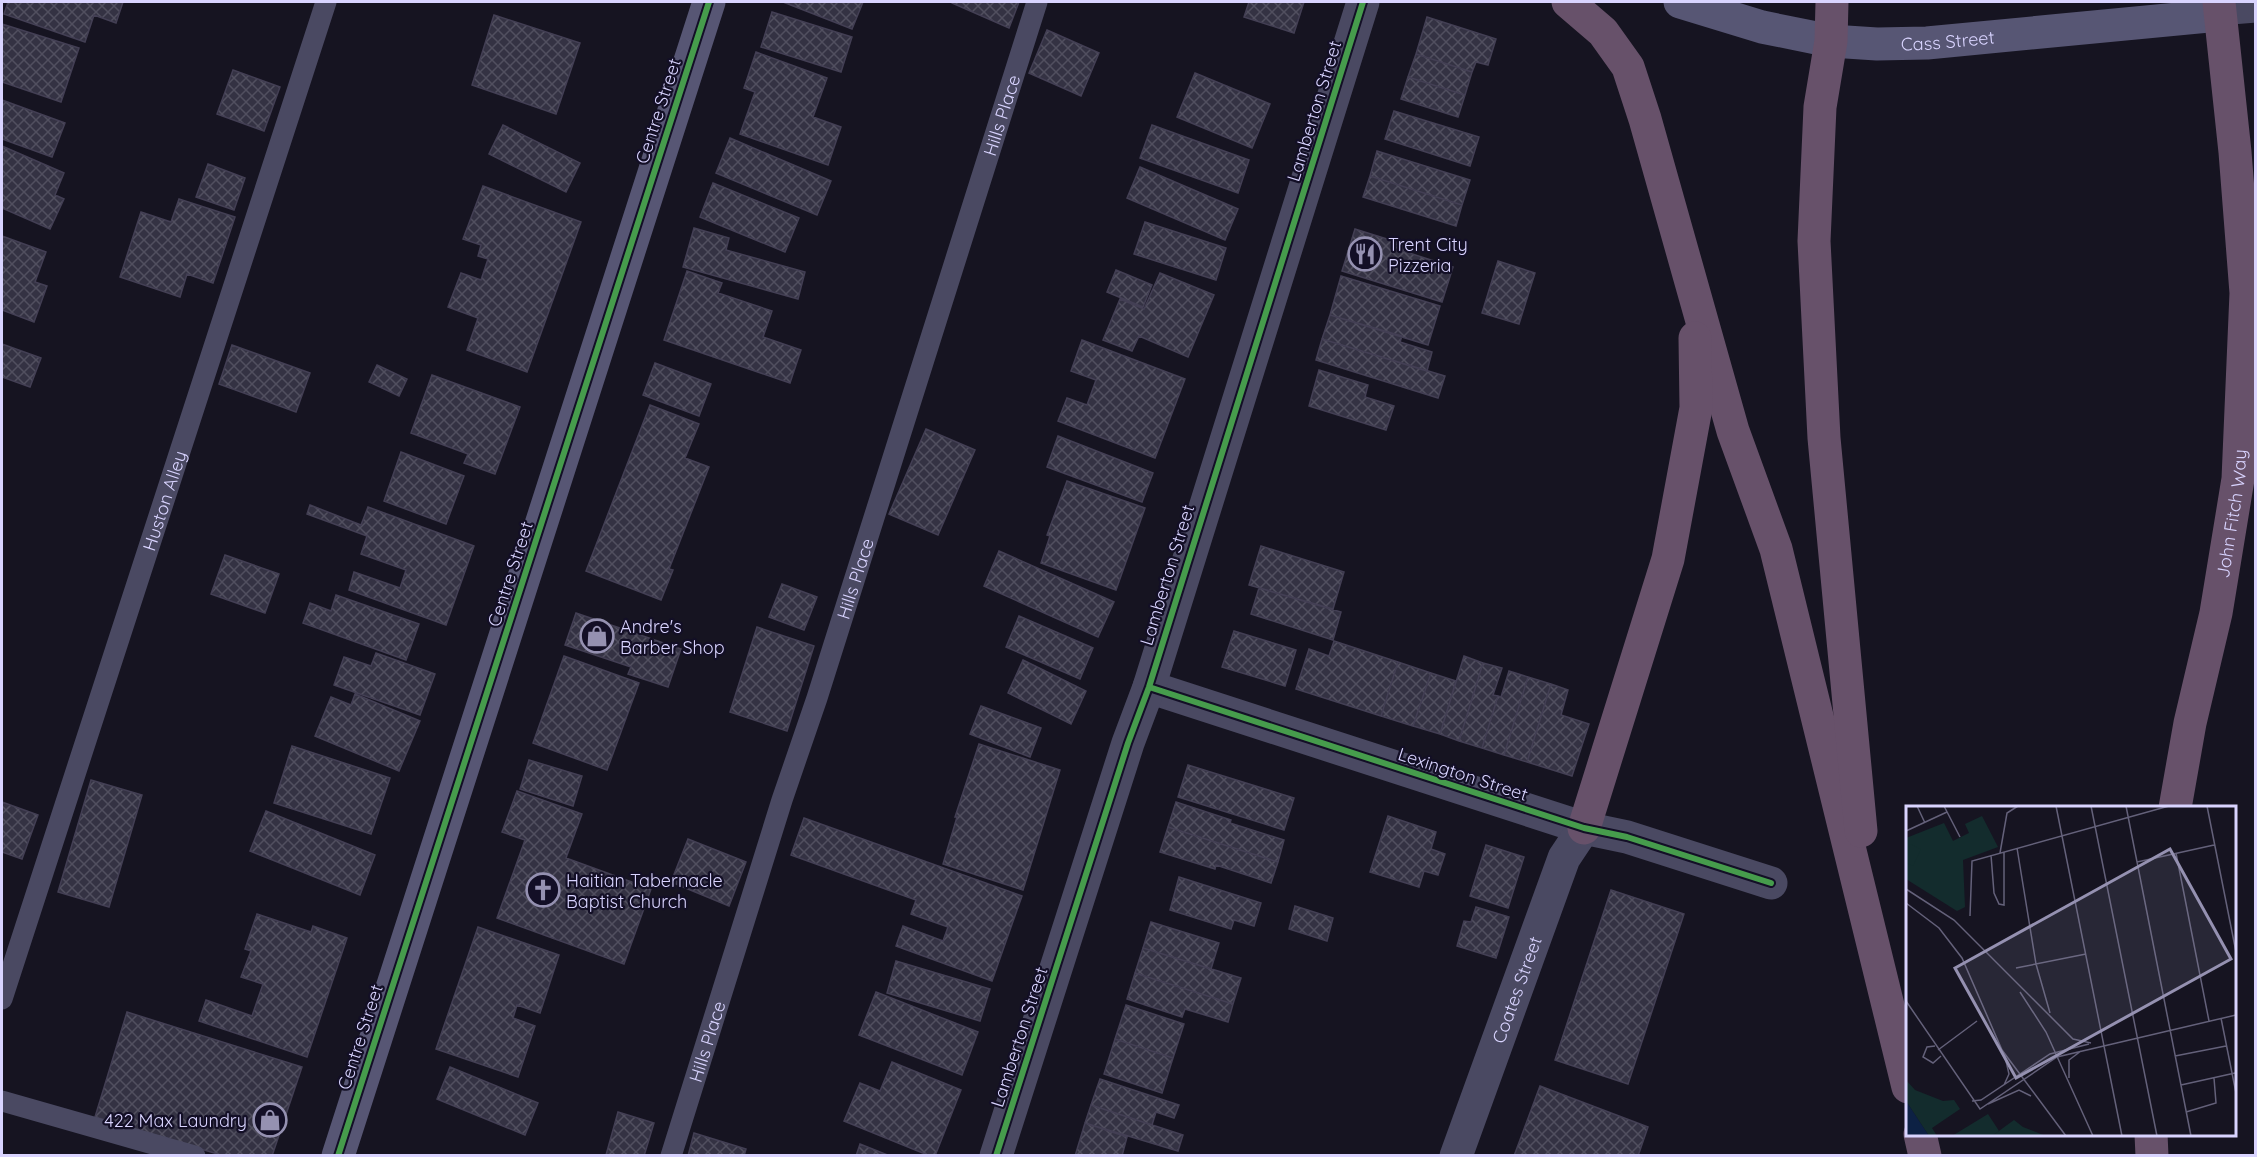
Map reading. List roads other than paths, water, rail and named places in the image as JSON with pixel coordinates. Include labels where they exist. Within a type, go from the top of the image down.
[{"type":"highway","points":[[1568,2],[1603,32],[1628,67],[1645,119],[1733,431],[1776,549],[1872,950],[1906,1079]]},
{"type":"highway","points":[[1832,2],[1831,40],[1820,107],[1815,252],[1824,438],[1872,950]]},
{"type":"highway","name":"John Fitch Way","points":[[2175,806],[2190,723],[2216,613],[2238,479],[2246,293],[2235,152],[2219,8]]},
{"type":"highway","points":[[2246,293],[2256,218]]},
{"type":"highway","points":[[1584,828],[1668,559],[1696,408],[1694,291]]},
{"type":"highway","points":[[1920,1136],[1925,1155]]},
{"type":"highway","points":[[2151,1136],[2152,1155]]},
{"type":"street","name":"Centre Street","points":[[338,1155],[709,2]]},
{"type":"street","name":"Lamberton Street","points":[[996,1155],[1128,743],[1149,687],[1364,2]]},
{"type":"street","name":"Cass Street","points":[[1680,2],[1762,27],[1831,40],[1877,44],[1927,43],[2219,8]]},
{"type":"street","name":"Lexington Street","points":[[1149,687],[1584,828],[1627,837],[1771,883]]},
{"type":"street","name":"Coates Street","points":[[1456,1155],[1564,858],[1584,828]]},
{"type":"lane","name":"Huston Alley","points":[[2,999],[326,2]]},
{"type":"lane","name":"Hills Place","points":[[671,1155],[782,800],[818,698],[1037,2]]},
{"type":"lane","points":[[2219,8],[2256,12]]},
{"type":"lane","points":[[2,1101],[195,1155]]},
{"type":"place","name":"Trent City Pizzeria","points":[[1365,254]]},
{"type":"place","name":"Andre's Barber Shop","points":[[597,636]]},
{"type":"place","name":"Haitian Tabernacle Baptist Church","points":[[543,890]]},
{"type":"place","name":"422 Max Laundry","points":[[270,1120]]}]
